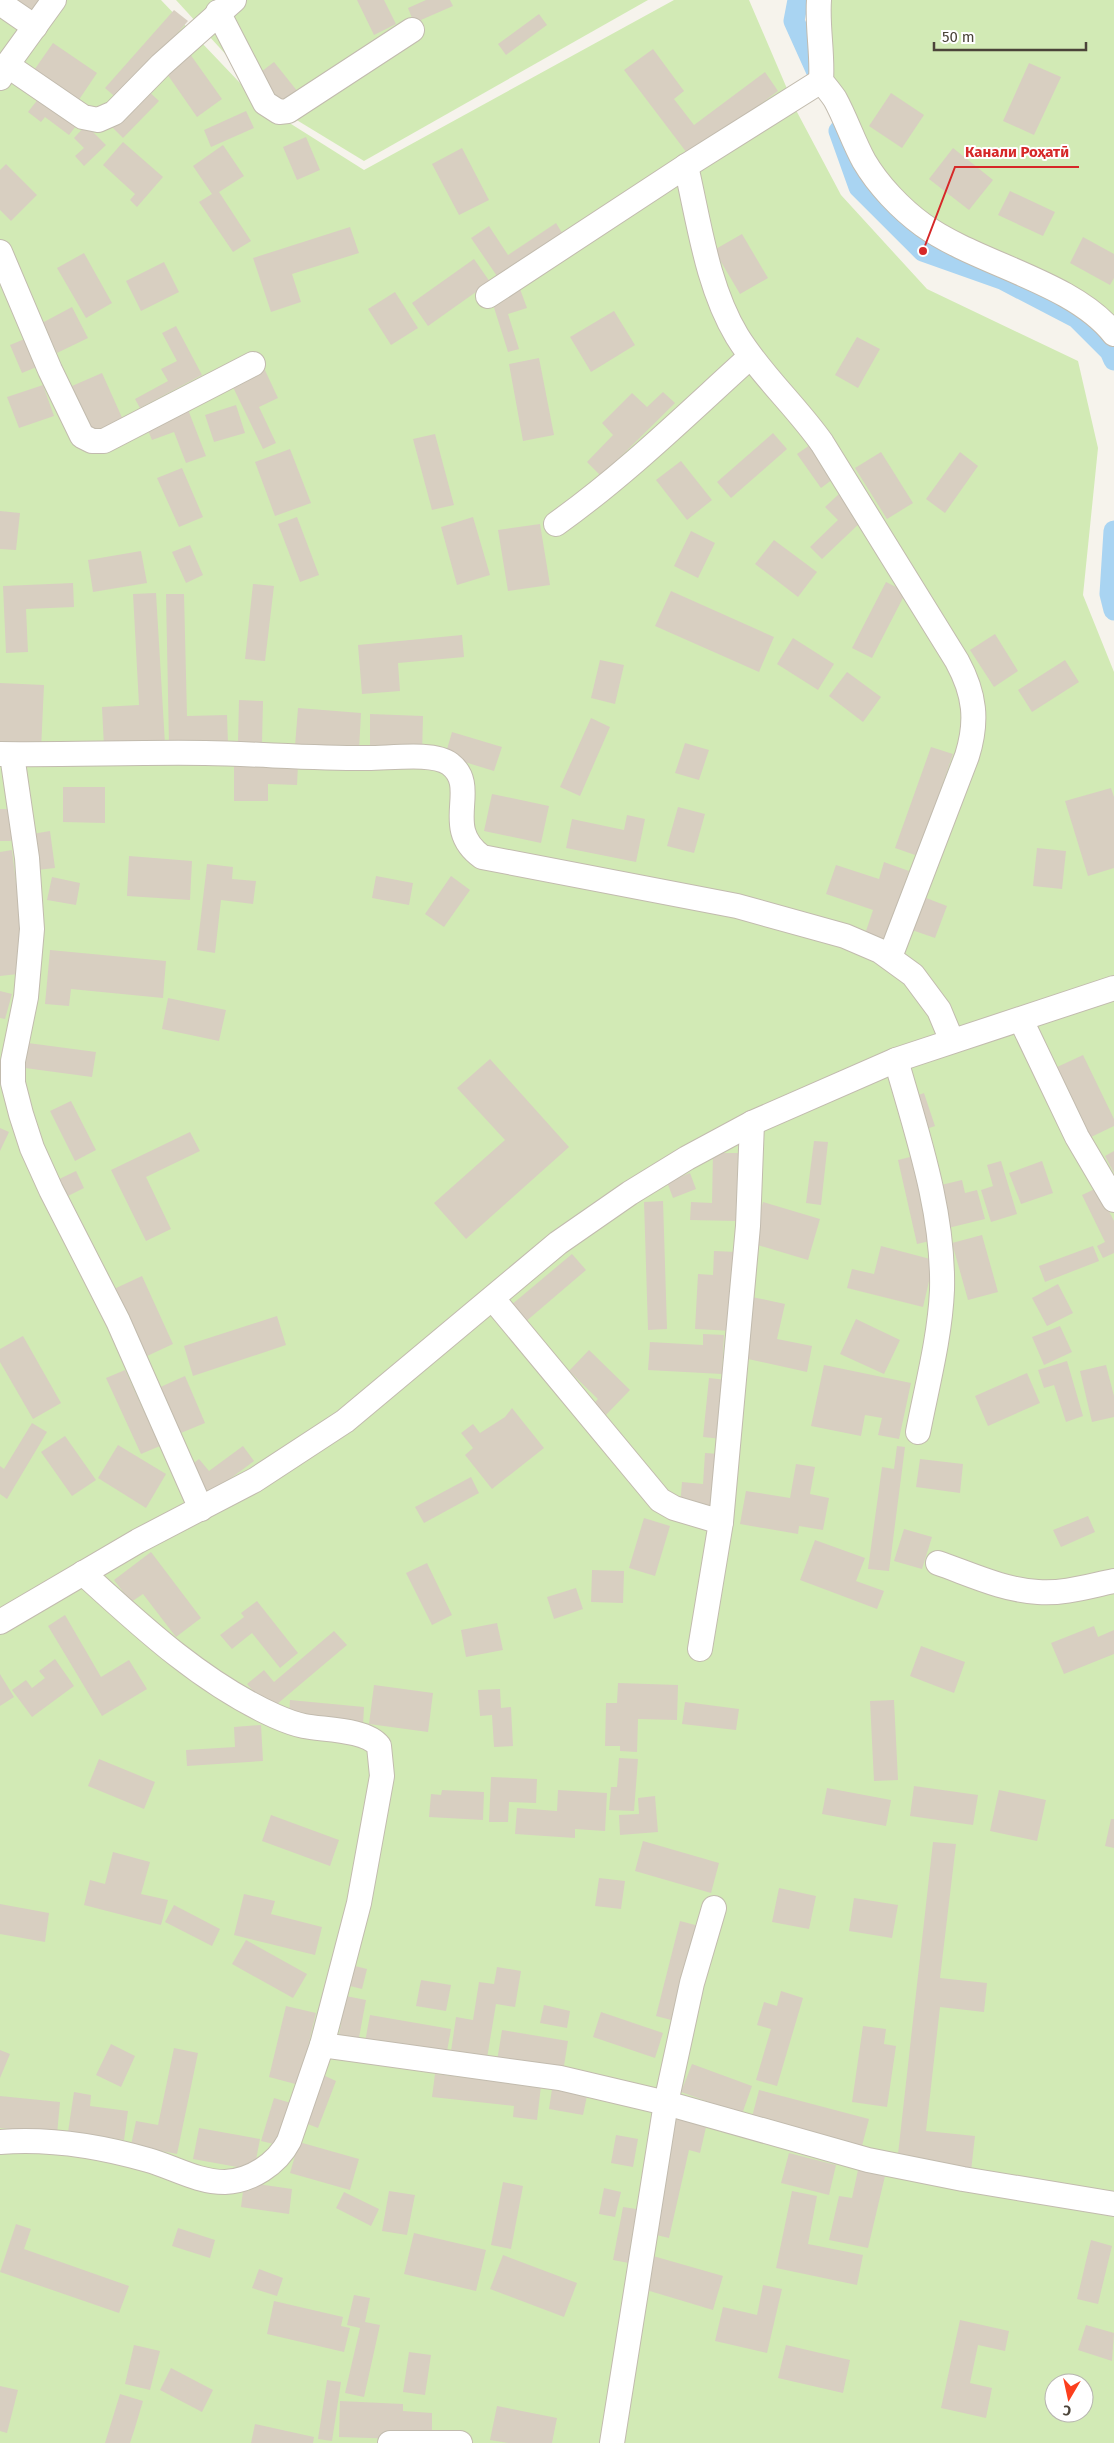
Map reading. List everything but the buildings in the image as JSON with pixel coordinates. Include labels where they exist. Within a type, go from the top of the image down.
[{"type":"street","points":[[54,0],[4,71],[83,117],[98,120],[114,113],[161,65],[226,6],[265,103],[273,110],[284,112],[412,30]]},
{"type":"street","points":[[819,0],[822,58],[821,81],[835,99],[865,163],[882,185],[907,211],[924,225],[948,240],[1064,295],[1106,324],[1114,334]]},
{"type":"street","points":[[0,3],[35,27]]},
{"type":"street","points":[[488,296],[686,166],[821,81]]},
{"type":"street","points":[[686,166],[716,288],[730,323],[750,357],[797,409],[822,443],[957,661],[969,685],[973,701],[974,726],[967,756],[890,957]]},
{"type":"street","points":[[0,252],[50,370],[82,436],[92,441],[104,441],[253,364]]},
{"type":"street","points":[[556,524],[586,503],[640,457],[750,357]]},
{"type":"street","points":[[201,1509],[118,1320],[51,1190],[32,1148],[21,1114],[14,1083],[12,1061],[29,976],[32,929],[29,872],[6,755],[203,753],[363,758],[436,758],[450,764],[458,773],[463,787],[462,831],[471,849],[482,857],[737,906],[844,936],[890,957],[913,975],[939,1010],[952,1041]]},
{"type":"street","points":[[0,1622],[83,1573],[254,1480],[345,1421],[493,1300],[558,1243],[630,1193],[752,1122],[896,1060],[1114,988]]},
{"type":"street","points":[[1021,1020],[1077,1137],[1114,1200]]},
{"type":"street","points":[[896,1060],[917,1136],[939,1228],[941,1248],[940,1312],[918,1432]]},
{"type":"street","points":[[700,1649],[721,1522],[748,1226],[752,1122]]},
{"type":"street","points":[[493,1300],[660,1500],[674,1508],[721,1522]]},
{"type":"street","points":[[938,1563],[997,1584],[1039,1592],[1064,1591],[1114,1580]]},
{"type":"street","points":[[0,2142],[35,2141],[82,2145],[148,2160],[210,2181],[238,2180],[266,2167],[283,2151],[289,2141],[322,2045],[359,1903],[382,1776],[379,1746],[369,1737],[302,1725],[276,1716],[252,1704],[209,1678],[136,1621],[83,1573]]},
{"type":"street","points":[[612,2443],[666,2103],[692,1983],[714,1908]]},
{"type":"street","points":[[322,2045],[560,2078],[666,2103],[868,2160],[963,2179],[1114,2204]]},
{"type":"street","points":[[390,2443],[460,2443]]},
{"type":"green space","points":[[0,0],[161,0],[261,105],[364,170],[674,0],[749,0],[797,112],[841,195],[927,289],[1078,361],[1098,448],[1083,595],[1114,672],[1114,2443],[0,2443]]},
{"type":"green space","points":[[176,0],[648,0],[364,161],[272,105]]},
{"type":"green space","points":[[825,0],[1114,0],[1114,327],[982,256],[878,175],[844,119],[828,60]]},
{"type":"waterway","points":[[798,0],[794,21],[821,81]]},
{"type":"waterway","points":[[839,131],[859,187],[923,251],[1002,279],[1077,318],[1110,351],[1114,360]]},
{"type":"waterway","points":[[1114,531],[1110,594],[1114,610]]},
{"type":"place","name":"Канали Роҳатӣ","points":[[923,251]]}]
